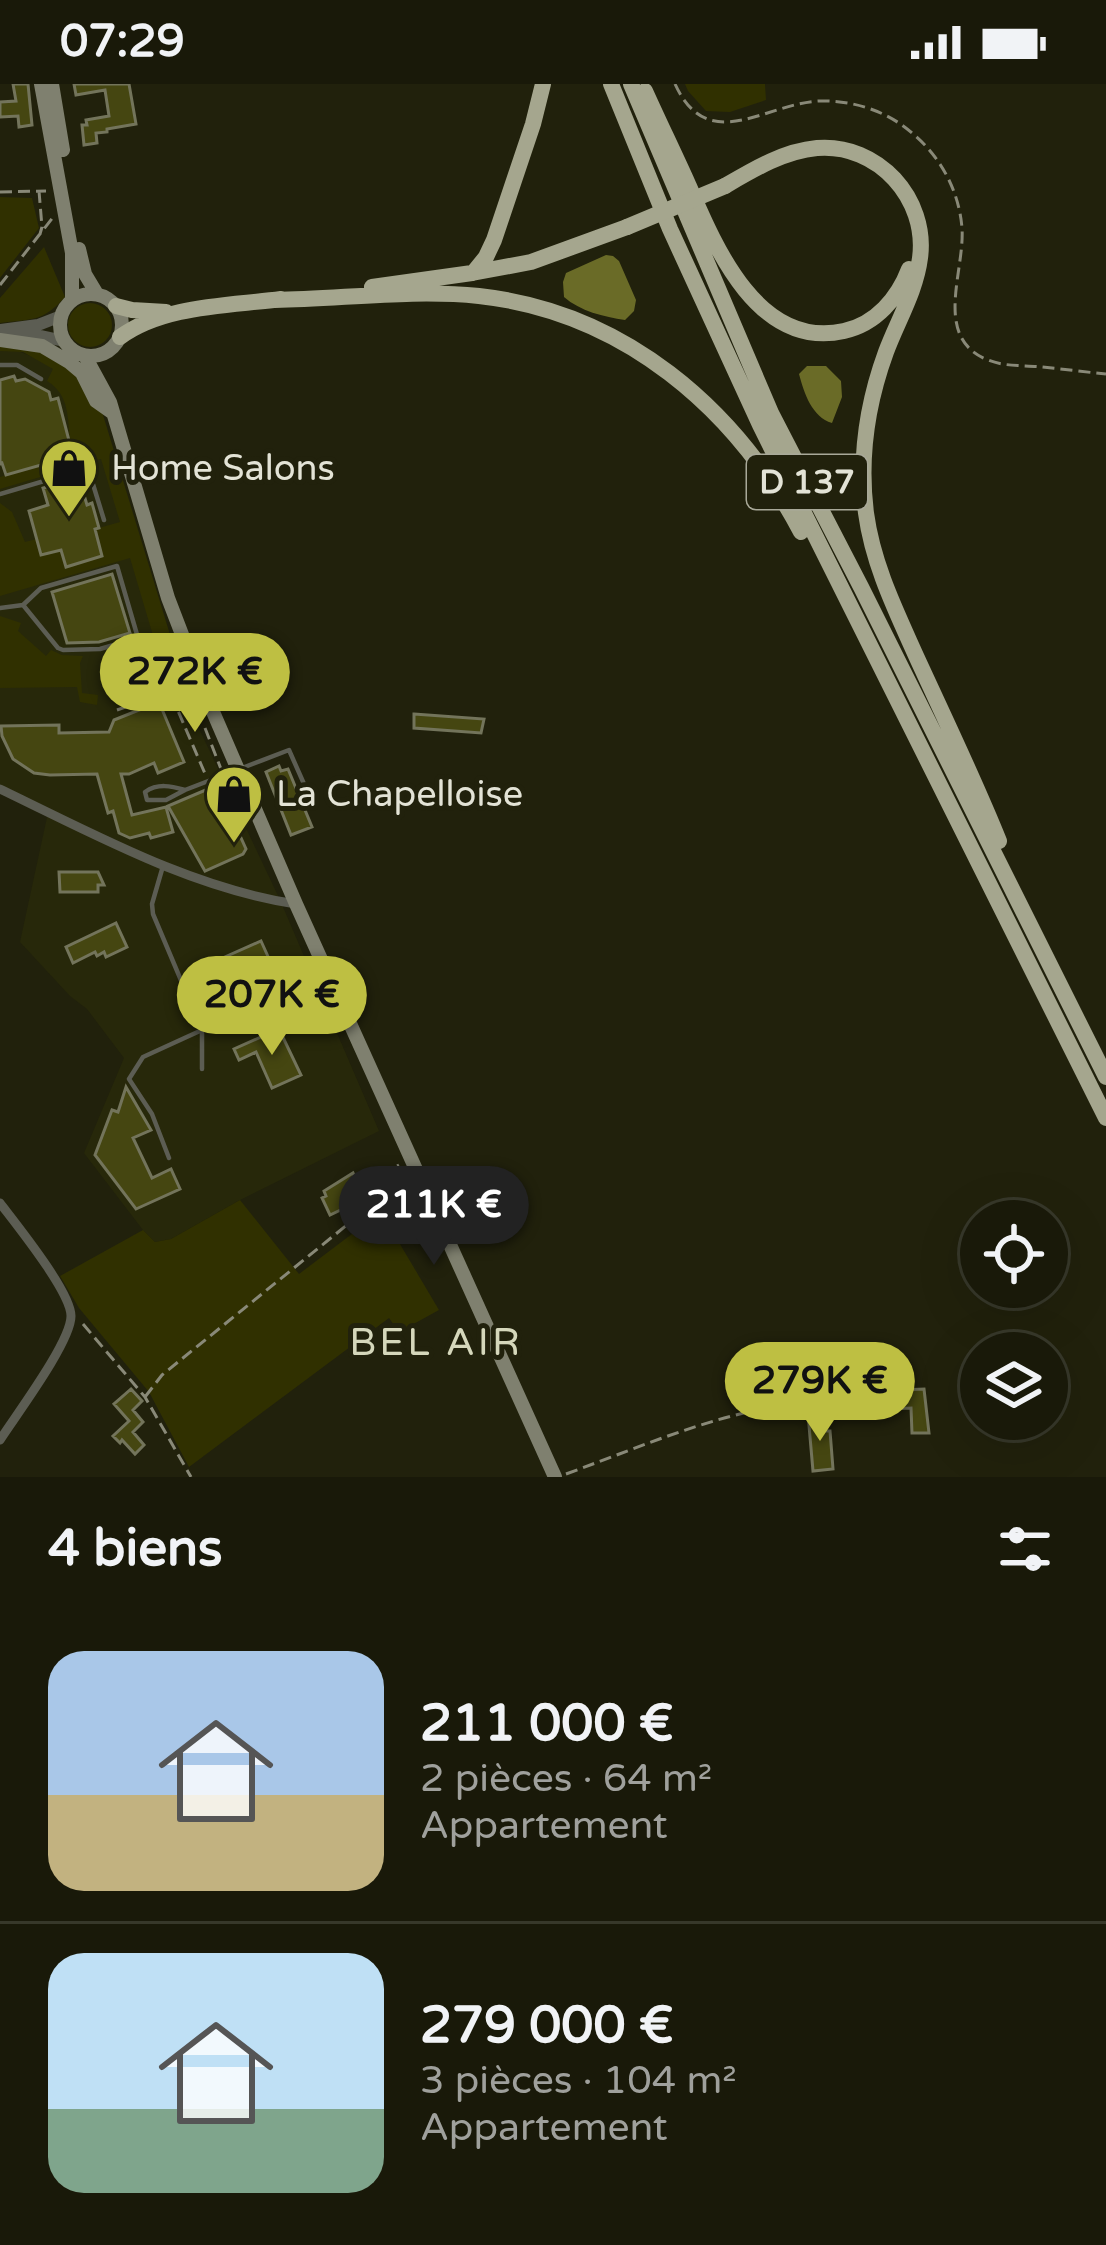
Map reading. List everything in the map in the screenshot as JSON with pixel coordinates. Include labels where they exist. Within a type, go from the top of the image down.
[{"type":"highway","points":[[472,274],[494,240],[543,84]]},
{"type":"highway","name":"D 137","points":[[611,84],[670,229],[836,581],[1106,1118]]},
{"type":"highway","name":"D 137","points":[[631,84],[771,413],[1106,1077]]},
{"type":"highway","points":[[642,84],[722,256],[763,308],[795,327],[836,332],[873,319],[897,293],[909,266],[912,236],[900,201],[874,172],[844,160],[817,158],[725,185]]},
{"type":"highway","points":[[116,343],[139,326],[178,313],[472,274],[555,255],[794,153],[840,149],[881,166],[901,186],[921,235],[920,266],[873,394],[863,461],[871,539],[884,584],[1001,846],[1003,871]]},
{"type":"highway","points":[[275,300],[479,296],[542,308],[613,337],[682,381],[724,421],[770,478],[812,555],[836,581]]},
{"type":"highway","points":[[116,306],[178,313]]},
{"type":"main road","points":[[41,84],[73,263],[72,300]]},
{"type":"main road","points":[[52,84],[85,274],[97,294],[116,306],[122,321],[109,375],[111,407]]},
{"type":"main road","points":[[97,294],[72,300],[61,316],[64,341],[85,356],[100,356],[116,343]]},
{"type":"main road","points":[[0,336],[42,346],[69,362],[82,373],[96,401],[111,407]]},
{"type":"main road","points":[[85,356],[111,407],[168,598],[237,770],[555,1477]]},
{"type":"street","points":[[0,336],[61,316]]},
{"type":"street","points":[[0,336],[64,341]]},
{"type":"street","points":[[0,789],[164,866],[271,901],[296,904]]},
{"type":"street","points":[[0,1204],[64,1293],[70,1309],[64,1339],[0,1439]]},
{"type":"lane","points":[[0,365],[17,365],[41,379]]},
{"type":"lane","points":[[0,494],[88,468],[104,520]]},
{"type":"lane","points":[[0,608],[23,605],[41,588],[117,566],[138,638],[100,649],[63,650],[23,605]]},
{"type":"lane","points":[[185,790],[170,785],[145,792],[147,800],[166,800],[289,750],[312,802]]},
{"type":"lane","points":[[164,866],[153,914],[202,1030],[202,1069]]},
{"type":"lane","points":[[169,1158],[152,1114],[129,1079],[143,1057],[202,1030]]},
{"type":"path","points":[[0,192],[62,190]]},
{"type":"path","points":[[0,285],[40,236],[39,191]]},
{"type":"path","points":[[117,710],[151,698],[173,699],[208,781]]},
{"type":"path","points":[[145,1396],[162,1376],[374,1203],[365,1181],[411,1159]]},
{"type":"path","points":[[70,1309],[145,1396],[191,1477]]},
{"type":"path","points":[[555,1477],[717,1418],[762,1406],[810,1401]]},
{"type":"shaded area","points":[[685,84],[765,84],[766,100],[730,112],[706,111]]},
{"type":"shaded area","points":[[0,197],[32,198],[39,228],[0,278]]},
{"type":"shaded area","points":[[44,247],[65,297],[43,315],[0,323],[0,298]]},
{"type":"shaded area","points":[[606,255],[619,261],[636,300],[625,320],[593,313],[564,297],[566,273]]},
{"type":"shaded area","points":[[90,303],[105,310],[112,325],[105,340],[90,347],[75,340],[68,325],[75,310]]},
{"type":"shaded area","points":[[0,341],[54,347],[75,359],[93,382],[175,651],[105,655],[154,639],[130,558],[0,596],[0,503],[12,512],[25,542],[37,539],[61,550],[66,566],[95,529],[120,522],[101,459],[0,489],[0,477],[73,455],[62,396],[47,381],[53,369],[23,352],[0,351]]},
{"type":"shaded area","points":[[0,344],[79,375],[195,720],[280,900],[379,1131],[171,1239],[155,1242],[84,1153],[124,1058],[87,1009],[20,942],[49,808],[0,786]]},
{"type":"shaded area","points":[[807,366],[826,366],[841,381],[842,397],[832,423],[814,410],[806,396],[799,374]]},
{"type":"shaded area","points":[[0,616],[21,623],[18,631],[46,656],[51,650],[83,656],[82,693],[98,695],[97,705],[80,702],[77,687],[0,688]]},
{"type":"shaded area","points":[[240,1200],[299,1274],[381,1212],[439,1310],[399,1332],[389,1318],[189,1467],[149,1392],[79,1308],[60,1276],[143,1230],[155,1242],[171,1239]]},
{"type":"building","points":[[13,84],[28,84],[32,125],[19,127],[18,116],[0,117],[0,102],[16,101]]},
{"type":"building","points":[[74,84],[129,84],[136,124],[96,133],[97,143],[84,145],[86,120],[109,116],[105,90],[76,95]]},
{"type":"building","points":[[14,376],[16,381],[25,379],[49,392],[51,400],[58,398],[73,456],[6,475],[0,464],[0,380]]},
{"type":"building","points":[[79,478],[87,505],[92,503],[102,556],[66,567],[61,550],[41,555],[29,511],[48,505],[43,488]]},
{"type":"building","points":[[112,574],[130,633],[99,642],[67,643],[52,592]]},
{"type":"building","points":[[159,702],[184,762],[158,773],[154,763],[121,774],[132,815],[166,807],[173,832],[151,838],[149,833],[130,838],[119,833],[97,774],[34,773],[13,759],[2,736],[1,726],[59,725],[59,733],[109,732],[114,720]]},
{"type":"building","points":[[414,714],[484,719],[481,733],[414,728]]},
{"type":"building","points":[[279,766],[281,771],[288,769],[312,827],[291,835],[266,772]]},
{"type":"building","points":[[222,783],[246,849],[205,871],[168,806]]},
{"type":"building","points":[[59,872],[98,872],[104,885],[98,885],[98,892],[60,892]]},
{"type":"building","points":[[116,923],[127,947],[106,957],[104,952],[97,956],[95,952],[73,963],[66,947]]},
{"type":"building","points":[[261,941],[275,972],[240,988],[225,957]]},
{"type":"building","points":[[279,1029],[301,1075],[272,1088],[256,1052],[239,1060],[234,1049]]},
{"type":"building","points":[[126,1087],[151,1130],[133,1138],[152,1178],[171,1169],[180,1189],[136,1209],[95,1155]]},
{"type":"building","points":[[353,1173],[367,1202],[330,1215],[322,1198],[324,1191]]},
{"type":"building","points":[[398,1174],[421,1226],[399,1235],[384,1200],[393,1196],[386,1180]]},
{"type":"building","points":[[131,1389],[142,1401],[133,1410],[143,1422],[133,1432],[144,1445],[135,1454],[113,1436],[129,1421],[114,1404]]},
{"type":"building","points":[[924,1389],[929,1433],[912,1433],[911,1408],[845,1411],[845,1400]]},
{"type":"building","points":[[808,1414],[822,1414],[823,1431],[830,1431],[833,1469],[813,1471]]},
{"type":"place","name":"Home Salons","points":[[69,519]]},
{"type":"place","name":"La Chapelloise","points":[[234,845]]},
{"type":"district","name":"BEL AIR","points":[[436,1342]]}]
